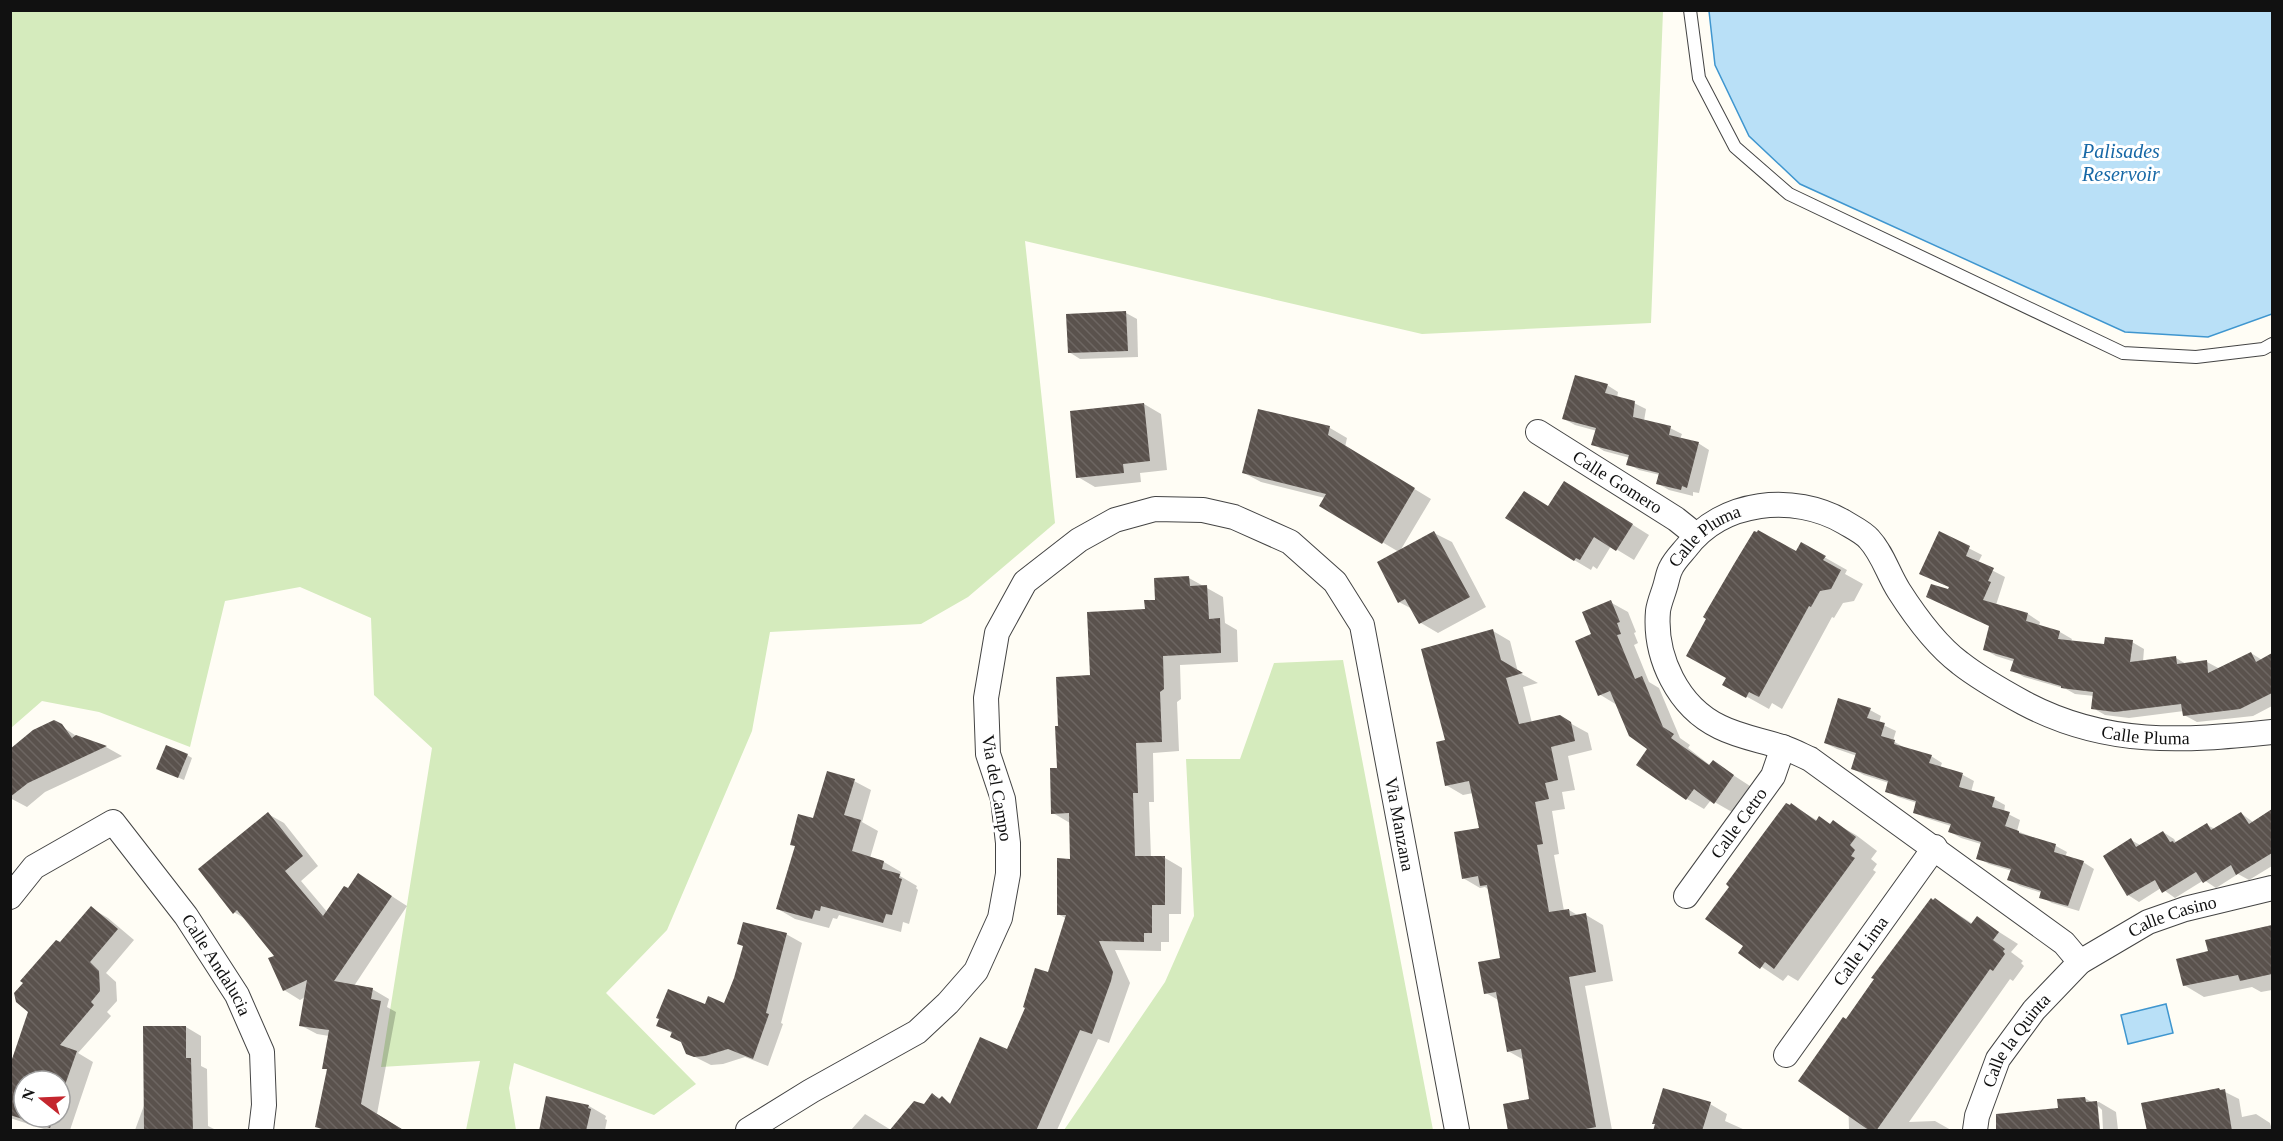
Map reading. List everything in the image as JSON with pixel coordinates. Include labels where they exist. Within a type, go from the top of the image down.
[{"type":"street","name":"Calle Gomero","points":[[1538,432],[1676,519],[1696,535]]},
{"type":"street","name":"Calle Pluma","points":[[2080,963],[2064,943],[1935,847],[1810,759],[1783,747],[1749,739],[1718,727],[1690,705],[1672,680],[1660,647],[1658,610],[1671,568],[1696,535],[1736,511],[1759,506],[1777,504],[1798,506],[1831,515],[1868,538],[1914,613],[1959,663],[2024,703],[2051,715],[2109,734],[2164,739],[2272,732]]},
{"type":"street","name":"Via del Campo","points":[[748,1131],[811,1091],[917,1032],[948,1003],[976,971],[1000,918],[1008,874],[1008,843],[1003,799],[988,754],[986,698],[997,633],[1025,582],[1079,540],[1115,520],[1155,509],[1203,510],[1224,515],[1290,542]]},
{"type":"street","name":"Via Manzana","points":[[1290,542],[1335,582],[1362,624],[1457,1131]]},
{"type":"street","name":"Calle Cetro","points":[[1686,896],[1773,776],[1783,747]]},
{"type":"street","name":"Calle Andalucia","points":[[10,897],[34,867],[113,822],[186,916],[237,996],[262,1052],[264,1106],[261,1131]]},
{"type":"street","name":"Calle Lima","points":[[1786,1055],[1935,847]]},
{"type":"street","name":"Calle Casino","points":[[2080,963],[2148,922],[2185,909],[2272,888]]},
{"type":"street","name":"Calle la Quinta","points":[[1975,1131],[1977,1116],[1998,1059],[2034,1010],[2080,963]]},
{"type":"lane","points":[[1690,10],[1699,78],[1735,147],[1790,194],[2123,352],[2196,357],[2263,349],[2272,344]]},
{"type":"green space","points":[[11,10],[1663,11],[1651,323],[1422,334],[1025,241],[1055,523],[968,597],[921,624],[770,632],[752,731],[667,930],[606,993],[696,1084],[654,1115],[514,1063],[509,1088],[516,1130],[466,1130],[480,1061],[381,1067],[432,748],[374,695],[371,618],[300,587],[225,601],[190,747],[99,712],[42,701],[11,728]]},
{"type":"green space","points":[[1343,660],[1433,1130],[1064,1130],[1165,982],[1194,916],[1186,759],[1240,759],[1274,663]]},
{"type":"water","name":"Palisades Reservoir","points":[[1709,11],[2272,11],[2272,314],[2208,337],[2125,332],[1800,184],[1749,136],[1715,65]]},
{"type":"water","points":[[2166,1004],[2173,1033],[2128,1044],[2121,1015]]},
{"type":"building","points":[[1126,311],[1128,351],[1068,353],[1066,314]]},
{"type":"building","points":[[1575,375],[1608,384],[1605,393],[1635,401],[1633,417],[1671,426],[1669,435],[1699,442],[1687,488],[1682,486],[1681,490],[1656,484],[1659,473],[1626,465],[1629,455],[1591,445],[1596,428],[1562,419]]},
{"type":"building","points":[[1144,403],[1150,461],[1123,464],[1124,473],[1076,478],[1070,411]]},
{"type":"building","points":[[1258,409],[1330,426],[1328,435],[1415,488],[1382,544],[1319,506],[1326,494],[1242,473]]},
{"type":"building","points":[[1564,481],[1633,524],[1616,551],[1594,537],[1580,560],[1576,558],[1574,561],[1505,518],[1524,491],[1548,506]]},
{"type":"building","points":[[1758,530],[1796,551],[1801,542],[1826,556],[1823,560],[1841,570],[1831,589],[1820,591],[1811,607],[1809,606],[1759,697],[1749,692],[1746,698],[1722,685],[1726,678],[1686,656],[1706,619],[1703,617],[1754,531]]},
{"type":"building","points":[[1434,531],[1470,597],[1419,624],[1405,599],[1398,603],[1377,562]]},
{"type":"building","points":[[1939,531],[1970,546],[1966,556],[1994,568],[1983,600],[2028,613],[2026,621],[2060,631],[2058,639],[2104,644],[2105,637],[2133,640],[2130,662],[2176,656],[2177,664],[2207,660],[2208,673],[2251,652],[2256,662],[2272,653],[2272,693],[2240,709],[2183,716],[2181,704],[2115,712],[2091,709],[2093,692],[2061,688],[2061,686],[2010,671],[2014,659],[1983,650],[1989,626],[1926,597],[1931,584],[1948,589],[1949,587],[1919,574]]},
{"type":"building","points":[[1189,576],[1190,586],[1207,585],[1209,619],[1220,618],[1221,653],[1163,656],[1164,689],[1160,692],[1162,742],[1136,743],[1138,793],[1133,793],[1135,856],[1165,856],[1165,905],[1152,905],[1152,933],[1144,933],[1144,942],[1099,941],[1113,972],[1111,981],[1092,1034],[1080,1030],[1036,1131],[889,1131],[914,1101],[924,1104],[932,1093],[939,1099],[942,1096],[950,1104],[980,1037],[1007,1049],[1025,1008],[1023,1007],[1035,968],[1048,972],[1066,915],[1057,915],[1057,858],[1070,859],[1069,813],[1051,814],[1050,768],[1057,768],[1056,677],[1090,675],[1087,612],[1145,609],[1144,600],[1155,600],[1154,578]]},
{"type":"building","points":[[1611,600],[1620,622],[1617,623],[1621,634],[1617,635],[1635,679],[1642,676],[1663,727],[1674,734],[1671,738],[1709,765],[1713,760],[1734,775],[1714,804],[1694,789],[1686,800],[1636,765],[1647,749],[1629,736],[1610,691],[1598,696],[1575,641],[1591,634],[1582,612]]},
{"type":"building","points":[[1493,629],[1501,660],[1523,673],[1506,678],[1519,724],[1560,715],[1571,722],[1575,741],[1551,747],[1558,780],[1545,783],[1549,799],[1535,802],[1543,844],[1537,845],[1549,912],[1569,909],[1570,916],[1586,913],[1596,972],[1569,977],[1596,1127],[1576,1131],[1508,1131],[1503,1104],[1529,1099],[1521,1049],[1507,1052],[1496,992],[1484,994],[1478,962],[1500,958],[1487,885],[1480,886],[1478,876],[1462,879],[1454,832],[1479,828],[1469,781],[1445,786],[1436,742],[1445,740],[1421,649]]},
{"type":"building","points":[[1838,698],[1871,708],[1867,718],[1885,723],[1881,736],[1895,740],[1894,744],[1932,755],[1929,763],[1963,773],[1959,787],[1995,797],[1992,807],[2010,812],[2005,826],[2019,833],[2056,844],[2054,852],[2084,861],[2068,906],[2039,898],[2041,891],[2007,880],[2011,869],[1976,859],[1981,842],[1948,832],[1951,824],[1913,813],[1916,801],[1885,792],[1888,781],[1851,769],[1856,753],[1824,743]]},
{"type":"building","points":[[54,720],[62,724],[72,738],[76,735],[107,746],[28,783],[10,797],[10,749],[33,730]]},
{"type":"building","points":[[166,745],[188,754],[178,778],[156,769]]},
{"type":"building","points":[[827,771],[855,779],[844,815],[861,820],[852,851],[884,861],[882,869],[900,874],[899,878],[902,879],[892,915],[886,914],[883,923],[821,906],[820,911],[815,910],[812,919],[776,909],[795,846],[790,845],[798,814],[813,818]]},
{"type":"building","points":[[1786,803],[1790,805],[1791,803],[1816,821],[1819,816],[1830,824],[1833,820],[1856,837],[1850,845],[1855,850],[1851,856],[1855,858],[1774,969],[1765,962],[1760,969],[1738,953],[1743,946],[1705,919],[1729,887],[1726,884]]},
{"type":"building","points":[[2272,809],[2272,853],[2236,875],[2231,865],[2203,883],[2196,872],[2162,893],[2155,880],[2127,896],[2103,856],[2131,838],[2136,847],[2163,831],[2170,842],[2174,843],[2207,823],[2211,830],[2241,812],[2249,824]]},
{"type":"building","points":[[268,812],[303,856],[285,871],[323,916],[344,886],[348,888],[358,873],[392,896],[334,981],[373,988],[371,999],[381,1001],[361,1104],[405,1131],[329,1131],[315,1127],[327,1069],[322,1069],[329,1030],[299,1026],[307,980],[283,991],[268,958],[274,956],[237,910],[233,914],[198,869]]},
{"type":"building","points":[[1931,898],[1933,900],[1935,898],[1971,924],[1977,916],[1999,932],[1993,940],[2005,949],[2003,951],[2005,954],[1993,971],[1990,969],[1876,1131],[1870,1131],[1798,1081],[1843,1017],[1846,1019],[1874,979],[1871,978]]},
{"type":"building","points":[[91,906],[118,929],[90,962],[99,971],[100,991],[91,1002],[94,1005],[60,1045],[77,1051],[71,1069],[12,1069],[12,1116],[10,1115],[10,1065],[28,1012],[16,1002],[14,993],[23,983],[20,981],[56,940],[60,942]]},
{"type":"building","points":[[743,922],[787,933],[766,1013],[769,1014],[753,1059],[728,1049],[705,1056],[694,1057],[686,1054],[681,1042],[670,1037],[672,1032],[656,1026],[659,1019],[656,1018],[668,989],[705,1004],[708,996],[724,1003],[743,946],[737,944]]},
{"type":"building","points":[[2272,925],[2272,974],[2240,981],[2238,975],[2183,986],[2176,959],[2208,951],[2205,940]]},
{"type":"building","points":[[143,1026],[186,1026],[186,1058],[191,1058],[193,1131],[144,1131]]},
{"type":"building","points":[[1663,1088],[1711,1102],[1702,1131],[1653,1131],[1655,1124],[1652,1124]]},
{"type":"building","points":[[2219,1088],[2220,1090],[2225,1089],[2232,1131],[2147,1131],[2141,1103]]},
{"type":"building","points":[[546,1096],[589,1105],[588,1108],[591,1109],[586,1131],[539,1131]]},
{"type":"building","points":[[2085,1097],[2086,1102],[2097,1101],[2100,1131],[1996,1131],[1996,1114],[2058,1108],[2057,1099]]}]
